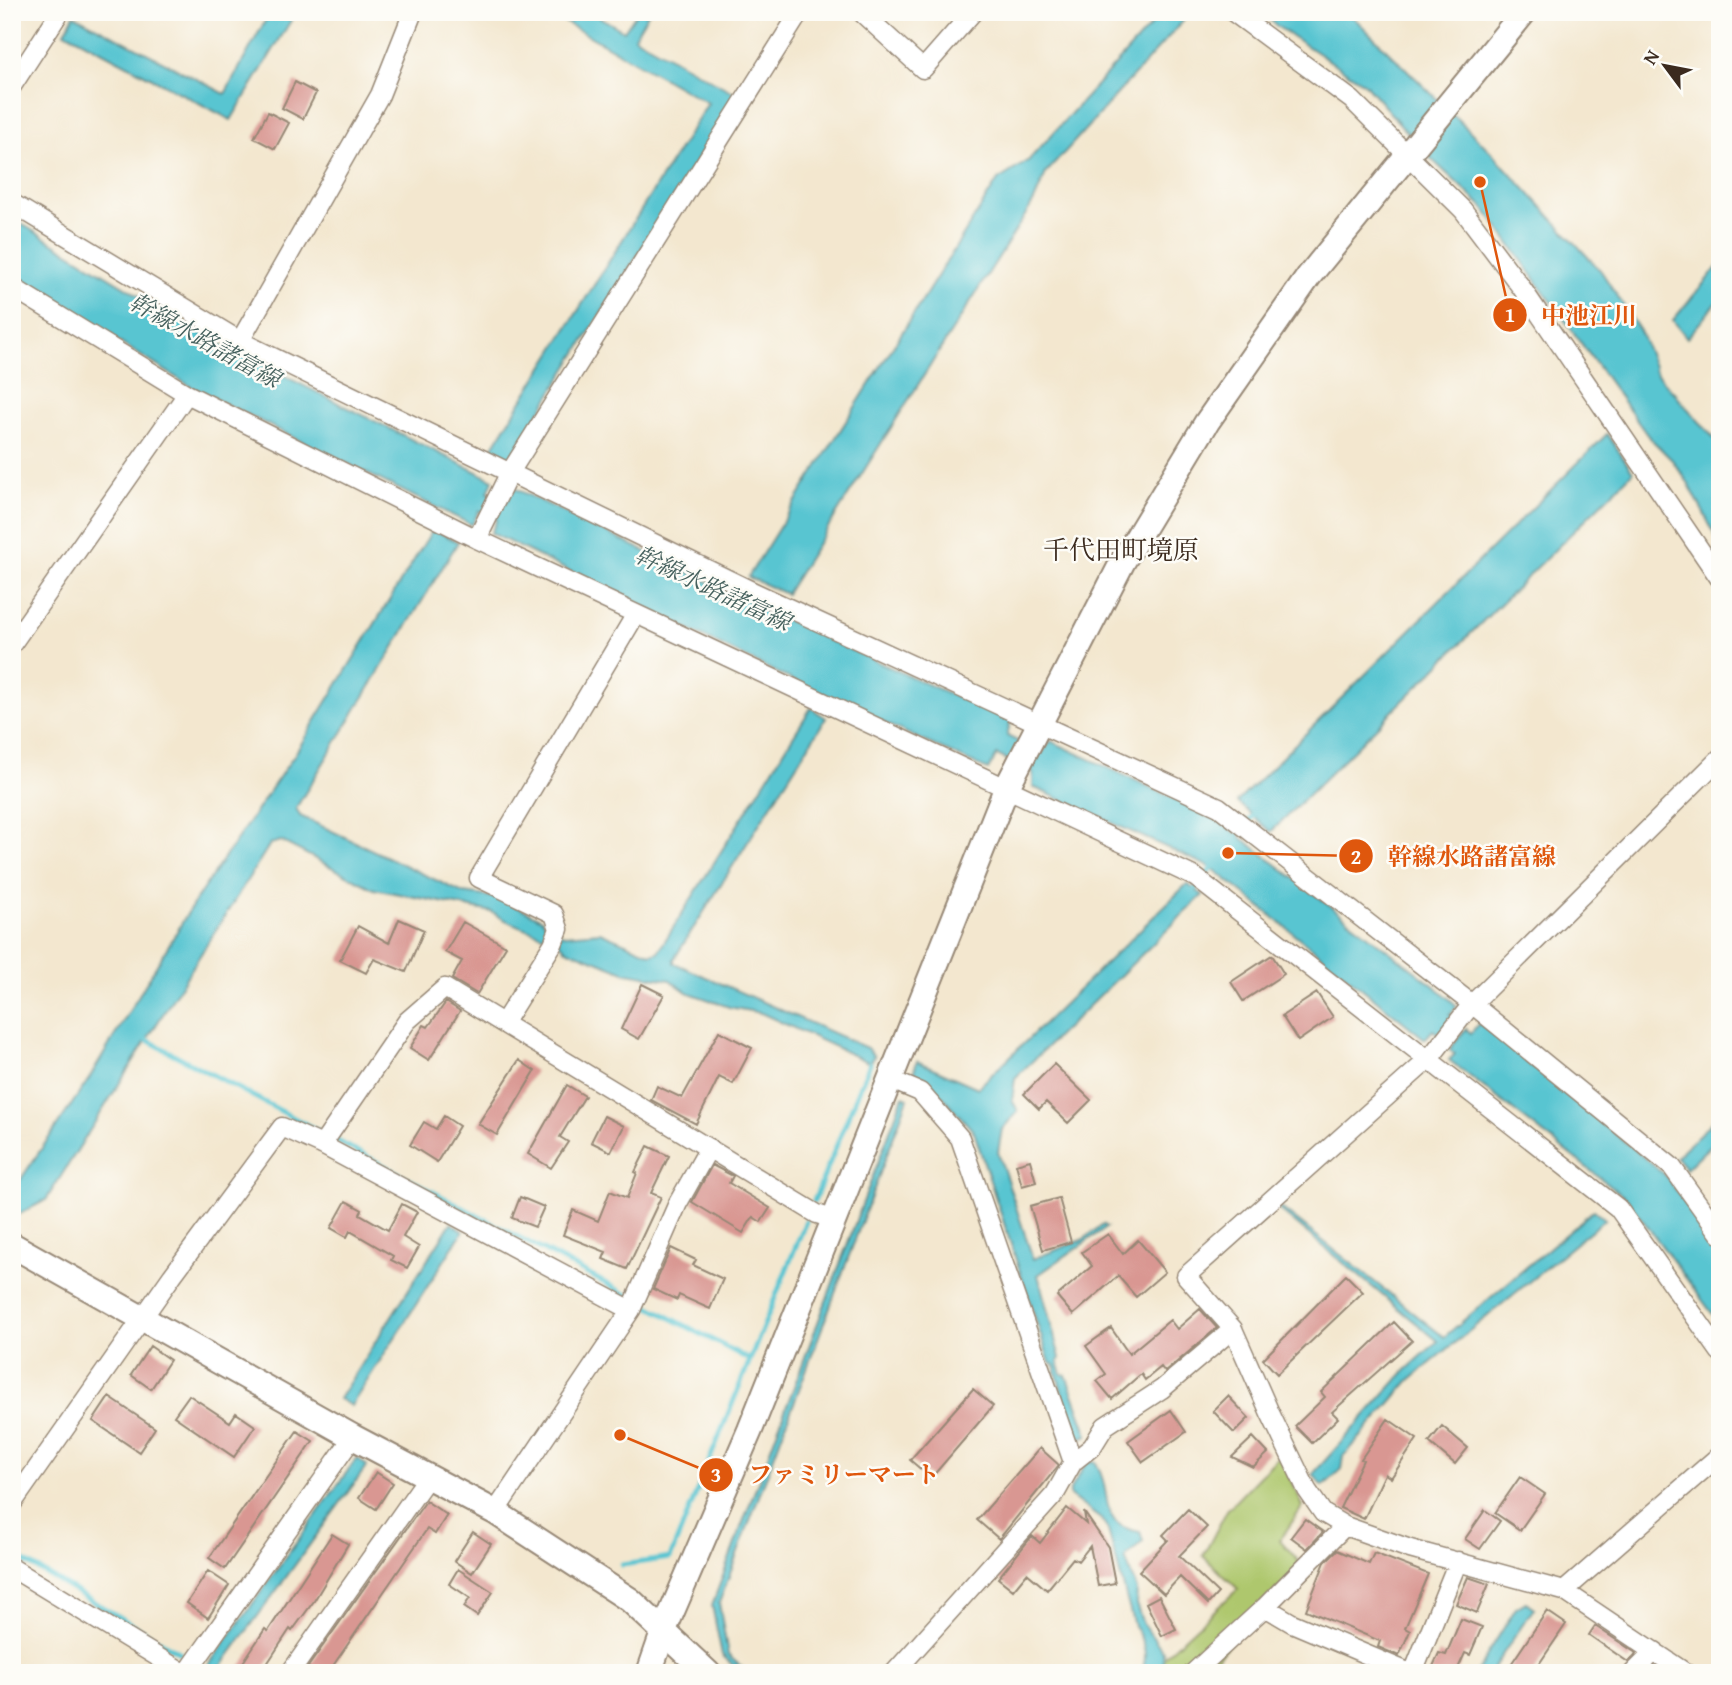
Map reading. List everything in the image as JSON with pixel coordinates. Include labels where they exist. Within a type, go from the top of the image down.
[{"type":"street","points":[[240,341],[380,95],[413,12]]},
{"type":"street","points":[[477,539],[509,474],[800,12]]},
{"type":"street","points":[[861,12],[923,69],[973,12]]},
{"type":"street","points":[[1233,12],[1352,100],[1463,210],[1521,287],[1720,579]]},
{"type":"street","points":[[649,1673],[664,1630],[750,1430],[1011,778],[1122,561],[1207,422],[1309,276],[1524,12]]},
{"type":"street","points":[[12,86],[58,16]]},
{"type":"street","points":[[12,203],[240,341],[754,592],[1032,733],[1219,807],[1247,826],[1468,1010],[1672,1167],[1720,1234]]},
{"type":"street","points":[[12,287],[187,394],[477,539],[823,703],[993,779],[1011,778],[1200,880],[1433,1054],[1618,1208],[1720,1352]]},
{"type":"street","points":[[12,644],[187,394]]},
{"type":"street","points":[[504,1022],[556,936],[554,914],[479,878],[636,614]]},
{"type":"street","points":[[1686,1673],[1564,1591],[1410,1549],[1345,1526],[1322,1513],[1307,1490],[1233,1329],[1186,1276],[1433,1054],[1468,1010],[1720,758]]},
{"type":"street","points":[[322,1145],[407,1021],[445,988],[817,1214],[833,1219]]},
{"type":"street","points":[[889,1079],[920,1092],[960,1138],[1073,1462]]},
{"type":"street","points":[[12,1504],[282,1127],[635,1302]]},
{"type":"street","points":[[495,1512],[635,1302],[678,1203],[709,1148]]},
{"type":"street","points":[[12,1245],[142,1320],[495,1512],[630,1600],[708,1673]]},
{"type":"street","points":[[894,1673],[1055,1494],[1073,1462],[1092,1447],[1105,1426],[1162,1389],[1233,1329]]},
{"type":"street","points":[[12,1568],[186,1673],[354,1437]]},
{"type":"street","points":[[1564,1591],[1720,1455]]},
{"type":"street","points":[[290,1673],[428,1477]]},
{"type":"street","points":[[1194,1673],[1265,1607],[1345,1526]]},
{"type":"street","points":[[1265,1607],[1292,1623],[1411,1673],[1458,1561]]},
{"type":"street","points":[[1633,1673],[1655,1651]]},
{"type":"green space","points":[[1279,1456],[1303,1506],[1280,1540],[1301,1564],[1203,1673],[1161,1673],[1158,1662],[1238,1589],[1203,1556],[1227,1510]]},
{"type":"water","points":[[270,12],[296,12],[231,120],[65,32],[74,15],[225,94]]},
{"type":"water","points":[[547,12],[590,12],[624,31],[637,12],[649,12],[634,37],[738,95],[509,461],[491,450],[708,103]]},
{"type":"water","points":[[1163,12],[1191,12],[1046,173],[1034,201],[786,594],[748,577],[998,180],[1028,161]]},
{"type":"water","points":[[1261,12],[1348,12],[1491,152],[1601,271],[1640,331],[1657,374],[1720,445],[1720,545],[1689,484],[1672,460],[1648,436],[1484,208],[1427,155],[1365,84],[1278,27]]},
{"type":"water","points":[[12,218],[214,341],[493,480],[488,493],[507,501],[514,488],[835,643],[1011,721],[1007,736],[1042,753],[1051,741],[1216,818],[1442,992],[1457,1006],[1450,1014],[1454,1017],[1438,1034],[1433,1030],[1425,1039],[1212,868],[1033,787],[1033,772],[997,755],[988,770],[827,697],[491,533],[497,519],[479,511],[472,525],[195,389],[12,276]]},
{"type":"water","points":[[1720,264],[1720,299],[1687,338],[1673,320]]},
{"type":"water","points":[[1607,434],[1633,472],[1271,832],[1237,802]]},
{"type":"water","points":[[433,529],[458,542],[296,808],[300,816],[463,893],[500,898],[542,919],[549,929],[564,935],[600,932],[651,954],[658,952],[811,708],[826,718],[674,959],[674,963],[867,1048],[874,1056],[870,1063],[761,1013],[729,1007],[687,992],[670,980],[627,973],[566,949],[552,939],[511,923],[492,912],[374,889],[281,841],[270,844],[46,1200],[12,1218],[12,1192],[89,1079],[195,901],[295,754]]},
{"type":"water","points":[[1187,884],[1203,895],[1015,1078],[1012,1100],[1018,1111],[1002,1129],[998,1152],[1033,1259],[1084,1239],[1103,1224],[1107,1227],[1038,1275],[1060,1358],[1058,1362],[1062,1374],[1066,1375],[1088,1435],[1076,1440],[1054,1365],[1050,1363],[974,1132],[933,1085],[912,1077],[917,1061],[978,1088]]},
{"type":"water","points":[[1479,1023],[1664,1174],[1720,1250],[1720,1324],[1627,1199],[1449,1060],[1455,1054],[1449,1050],[1466,1029],[1471,1033]]},
{"type":"water","points":[[903,1096],[908,1098],[719,1603],[728,1655],[748,1673],[741,1673],[722,1655],[712,1605]]},
{"type":"water","points":[[1720,1114],[1720,1136],[1686,1169],[1676,1157]]},
{"type":"water","points":[[1280,1207],[1444,1337],[1594,1210],[1605,1219],[1410,1380],[1344,1456],[1342,1469],[1323,1486],[1313,1474],[1405,1371],[1438,1341],[1278,1209]]},
{"type":"water","points":[[451,1223],[463,1231],[351,1406],[339,1399]]},
{"type":"water","points":[[357,1458],[367,1466],[220,1668],[216,1673],[203,1673]]},
{"type":"water","points":[[1095,1461],[1111,1515],[1117,1523],[1140,1532],[1143,1541],[1125,1558],[1137,1590],[1136,1604],[1143,1624],[1163,1651],[1164,1673],[1141,1673],[1145,1661],[1144,1649],[1134,1626],[1108,1530],[1102,1520],[1070,1496],[1070,1490],[1087,1462]]},
{"type":"water","points":[[1526,1602],[1534,1608],[1490,1673],[1476,1673],[1516,1608]]},
{"type":"building","points":[[295,82],[316,93],[303,119],[282,108]]},
{"type":"building","points":[[268,112],[289,123],[275,149],[254,138]]},
{"type":"building","points":[[399,919],[424,930],[406,972],[374,959],[366,973],[340,960],[358,926],[389,943]]},
{"type":"building","points":[[463,922],[506,946],[477,994],[452,979],[462,961],[445,952]]},
{"type":"building","points":[[1272,955],[1284,974],[1243,1001],[1231,982]]},
{"type":"building","points":[[642,984],[664,995],[639,1039],[621,1029]]},
{"type":"building","points":[[1317,993],[1333,1017],[1298,1041],[1282,1016]]},
{"type":"building","points":[[446,1002],[460,1011],[429,1060],[410,1048],[424,1025],[428,1027]]},
{"type":"building","points":[[719,1031],[752,1048],[733,1084],[719,1077],[696,1124],[651,1100],[657,1086],[682,1098]]},
{"type":"building","points":[[519,1060],[535,1071],[497,1135],[478,1124]]},
{"type":"building","points":[[1054,1064],[1091,1100],[1068,1123],[1046,1102],[1039,1109],[1024,1094]]},
{"type":"building","points":[[567,1085],[585,1096],[560,1137],[568,1142],[551,1168],[528,1154]]},
{"type":"building","points":[[444,1116],[459,1126],[437,1162],[410,1145],[424,1122],[436,1129]]},
{"type":"building","points":[[604,1116],[624,1126],[611,1152],[591,1142]]},
{"type":"building","points":[[648,1146],[669,1156],[651,1193],[661,1197],[627,1269],[603,1259],[606,1252],[563,1235],[573,1210],[598,1221],[610,1191],[627,1198],[637,1173],[635,1172]]},
{"type":"building","points":[[1030,1160],[1036,1182],[1022,1186],[1016,1164]]},
{"type":"building","points":[[712,1165],[733,1176],[729,1183],[770,1208],[761,1222],[753,1217],[743,1233],[692,1202]]},
{"type":"building","points":[[520,1197],[544,1207],[535,1227],[512,1218]]},
{"type":"building","points":[[1059,1198],[1071,1242],[1043,1250],[1030,1206]]},
{"type":"building","points":[[346,1201],[362,1210],[360,1214],[388,1230],[402,1204],[417,1212],[403,1237],[419,1247],[407,1268],[391,1260],[393,1256],[350,1231],[347,1237],[331,1228]]},
{"type":"building","points":[[1108,1234],[1123,1254],[1138,1240],[1165,1272],[1136,1297],[1118,1276],[1073,1315],[1057,1296],[1092,1266],[1082,1252]]},
{"type":"building","points":[[671,1248],[696,1260],[693,1265],[723,1279],[710,1309],[679,1295],[677,1300],[653,1289]]},
{"type":"building","points":[[1346,1275],[1363,1292],[1277,1374],[1263,1359]]},
{"type":"building","points":[[1200,1309],[1217,1328],[1165,1372],[1161,1367],[1145,1380],[1141,1374],[1112,1399],[1097,1381],[1106,1374],[1086,1346],[1111,1328],[1129,1354],[1170,1320],[1177,1329]]},
{"type":"building","points":[[1394,1322],[1412,1341],[1332,1412],[1338,1418],[1312,1443],[1295,1426],[1325,1397],[1321,1392]]},
{"type":"building","points":[[150,1346],[170,1360],[151,1389],[131,1375]]},
{"type":"building","points":[[973,1389],[993,1406],[931,1478],[910,1460]]},
{"type":"building","points":[[189,1395],[230,1422],[236,1413],[255,1426],[234,1457],[174,1416]]},
{"type":"building","points":[[1228,1396],[1249,1418],[1234,1433],[1213,1411]]},
{"type":"building","points":[[109,1397],[155,1428],[139,1452],[93,1421]]},
{"type":"building","points":[[1171,1410],[1186,1432],[1143,1462],[1128,1441]]},
{"type":"building","points":[[1388,1419],[1417,1439],[1391,1478],[1385,1474],[1364,1519],[1340,1508],[1363,1460],[1361,1459]]},
{"type":"building","points":[[1442,1426],[1468,1448],[1455,1464],[1429,1442]]},
{"type":"building","points":[[297,1431],[313,1441],[225,1569],[209,1558]]},
{"type":"building","points":[[1253,1437],[1268,1453],[1253,1467],[1232,1457]]},
{"type":"building","points":[[1040,1448],[1059,1465],[999,1539],[977,1520]]},
{"type":"building","points":[[376,1472],[393,1483],[376,1509],[359,1498]]},
{"type":"building","points":[[1520,1477],[1545,1494],[1520,1530],[1495,1513]]},
{"type":"building","points":[[426,1501],[447,1515],[435,1534],[427,1529],[328,1673],[318,1673],[308,1667]]},
{"type":"building","points":[[1067,1508],[1086,1524],[1084,1512],[1108,1547],[1115,1583],[1098,1586],[1090,1546],[1078,1561],[1073,1558],[1047,1590],[1027,1573],[1013,1590],[998,1578],[1032,1536],[1040,1543]]},
{"type":"building","points":[[1188,1509],[1207,1527],[1179,1556],[1218,1593],[1208,1604],[1180,1577],[1164,1594],[1139,1571],[1168,1540],[1163,1535]]},
{"type":"building","points":[[1485,1510],[1500,1521],[1480,1549],[1465,1539]]},
{"type":"building","points":[[1305,1519],[1323,1532],[1307,1549],[1291,1537]]},
{"type":"building","points":[[473,1532],[491,1544],[472,1573],[454,1561]]},
{"type":"building","points":[[332,1534],[348,1544],[314,1601],[292,1631],[290,1629],[261,1673],[236,1673],[265,1629],[268,1631]]},
{"type":"building","points":[[1337,1550],[1369,1564],[1374,1553],[1428,1574],[1405,1628],[1410,1631],[1399,1656],[1378,1647],[1380,1641],[1306,1610],[1325,1562]]},
{"type":"building","points":[[458,1569],[493,1592],[477,1616],[464,1607],[470,1598],[449,1584]]},
{"type":"building","points":[[208,1571],[229,1585],[208,1618],[187,1603]]},
{"type":"building","points":[[1468,1577],[1489,1584],[1477,1613],[1456,1604]]},
{"type":"building","points":[[1159,1596],[1176,1629],[1162,1636],[1146,1603]]},
{"type":"building","points":[[1547,1611],[1566,1624],[1533,1673],[1505,1673]]},
{"type":"building","points":[[1461,1619],[1482,1627],[1470,1655],[1465,1653],[1456,1673],[1430,1673],[1439,1653],[1446,1655]]},
{"type":"building","points":[[1595,1626],[1636,1653],[1634,1656],[1628,1662],[1589,1635]]},
{"type":"waterway","points":[[1239,834],[1253,816]]},
{"type":"waterway","points":[[1195,889],[1212,868]]},
{"type":"waterway","points":[[147,1040],[750,1360]]},
{"type":"waterway","points":[[814,1201],[870,1063]]},
{"type":"waterway","points":[[622,1565],[670,1558],[806,1221]]},
{"type":"waterway","points":[[12,1554],[180,1653]]},
{"type":"place","name":"中池江川","points":[[1480,182]]},
{"type":"place","name":"幹線水路諸富線","points":[[1228,853]]},
{"type":"place","name":"ファミリーマート","points":[[620,1435]]},
{"type":"district","name":"千代田町境原","points":[[1121,549]]}]
